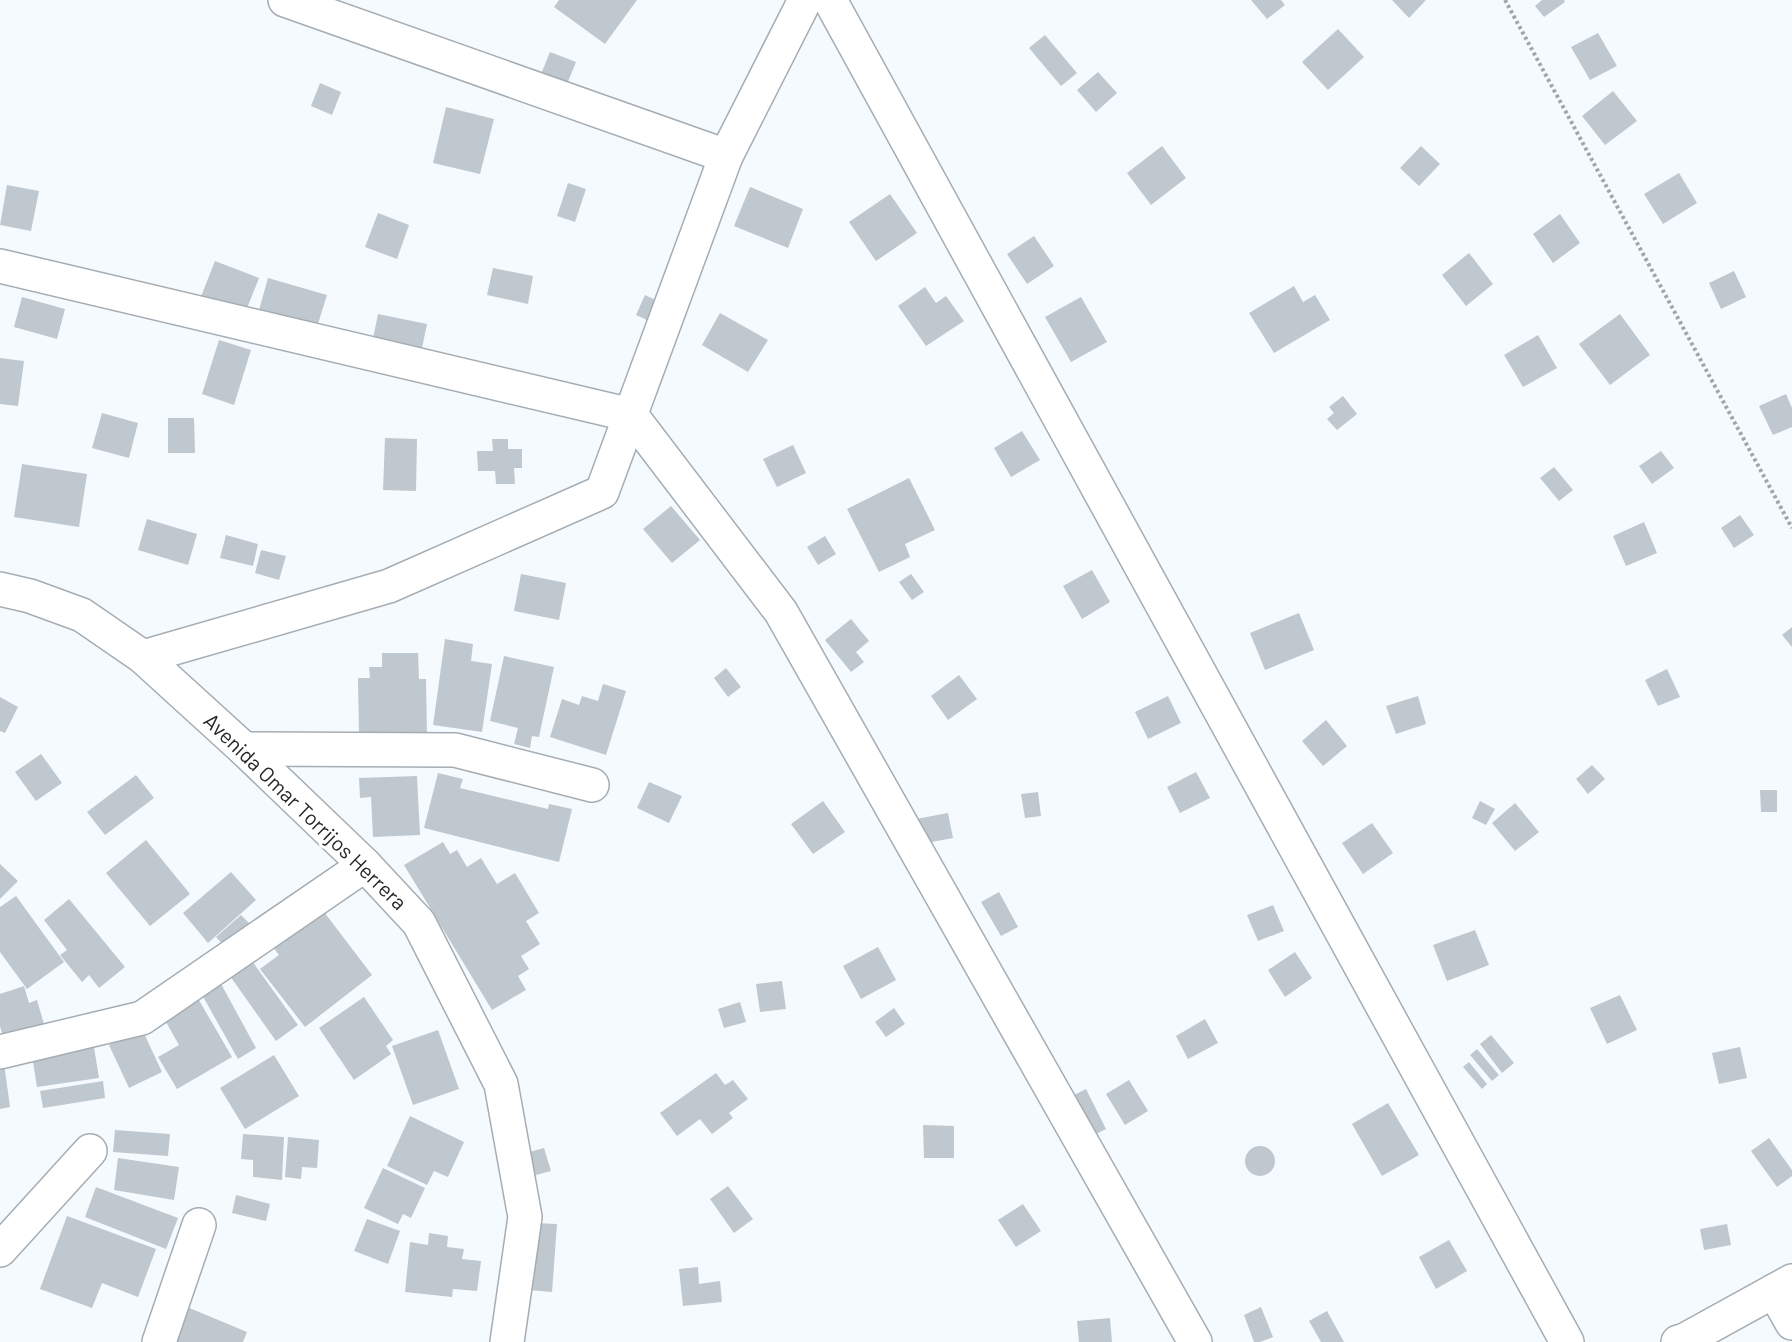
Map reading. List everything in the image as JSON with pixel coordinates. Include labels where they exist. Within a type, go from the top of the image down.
[{"type":"street","points":[[285,0],[726,156]]},
{"type":"street","points":[[143,657],[389,586],[602,492],[726,156],[805,0]]},
{"type":"street","points":[[830,0],[1567,1342]]},
{"type":"street","points":[[0,266],[631,415],[781,612],[1195,1342]]},
{"type":"street","name":"Avenida Omar Torrijos Herrera","points":[[0,589],[30,596],[82,615],[143,657],[244,749],[365,865],[419,923],[501,1084],[525,1217],[507,1342]]},
{"type":"street","points":[[244,749],[455,750],[592,785]]},
{"type":"street","points":[[0,1052],[142,1018],[365,865]]},
{"type":"street","points":[[0,1250],[90,1151]]},
{"type":"street","points":[[159,1342],[199,1225]]},
{"type":"street","points":[[1678,1342],[1783,1286],[1792,1323]]},
{"type":"path","points":[[1505,0],[1792,528]]},
{"type":"building","points":[[559,0],[637,0],[605,44],[554,7]]},
{"type":"building","points":[[1251,0],[1281,0],[1285,5],[1267,19]]},
{"type":"building","points":[[1392,0],[1426,0],[1409,18]]},
{"type":"building","points":[[1542,0],[1564,0],[1565,2],[1544,17],[1535,6]]},
{"type":"building","points":[[1338,29],[1364,57],[1328,90],[1302,62]]},
{"type":"building","points":[[1598,33],[1617,66],[1590,80],[1571,47]]},
{"type":"building","points":[[1045,35],[1077,73],[1061,86],[1029,48]]},
{"type":"building","points":[[550,52],[576,62],[565,89],[539,79]]},
{"type":"building","points":[[1098,72],[1117,93],[1096,112],[1077,90]]},
{"type":"building","points":[[320,83],[341,92],[332,115],[311,106]]},
{"type":"building","points":[[1613,91],[1637,121],[1605,145],[1582,116]]},
{"type":"building","points":[[446,107],[494,119],[480,174],[433,163]]},
{"type":"building","points":[[1162,146],[1186,178],[1151,205],[1127,173]]},
{"type":"building","points":[[1421,146],[1440,164],[1419,186],[1400,168]]},
{"type":"building","points":[[1679,173],[1697,203],[1663,224],[1644,194]]},
{"type":"building","points":[[568,183],[586,189],[575,222],[557,216]]},
{"type":"building","points":[[7,185],[39,191],[31,231],[0,225]]},
{"type":"building","points":[[750,187],[803,209],[788,248],[734,226]]},
{"type":"building","points":[[890,194],[917,233],[876,261],[849,222]]},
{"type":"building","points":[[378,213],[409,225],[397,259],[365,247]]},
{"type":"building","points":[[1560,214],[1580,243],[1553,263],[1533,234]]},
{"type":"building","points":[[1034,236],[1054,266],[1027,284],[1007,254]]},
{"type":"building","points":[[1469,253],[1493,284],[1466,306],[1442,275]]},
{"type":"building","points":[[215,261],[259,278],[244,316],[200,299]]},
{"type":"building","points":[[493,268],[533,276],[528,304],[487,295]]},
{"type":"building","points":[[1734,271],[1746,297],[1721,309],[1709,283]]},
{"type":"building","points":[[268,278],[327,295],[317,327],[259,310]]},
{"type":"building","points":[[1294,286],[1303,302],[1315,295],[1330,320],[1274,353],[1249,313]]},
{"type":"building","points":[[925,287],[936,303],[946,296],[964,321],[926,346],[898,306]]},
{"type":"building","points":[[645,295],[660,302],[651,322],[636,315]]},
{"type":"building","points":[[22,297],[65,309],[57,339],[14,327]]},
{"type":"building","points":[[1081,297],[1107,342],[1071,362],[1045,317]]},
{"type":"building","points":[[720,313],[768,340],[748,372],[702,345]]},
{"type":"building","points":[[378,314],[427,324],[420,358],[371,348]]},
{"type":"building","points":[[1620,314],[1650,355],[1610,385],[1579,344]]},
{"type":"building","points":[[1538,335],[1557,368],[1523,387],[1504,355]]},
{"type":"building","points":[[219,340],[251,350],[234,405],[202,394]]},
{"type":"building","points":[[0,358],[24,361],[18,406],[0,404]]},
{"type":"building","points":[[1786,394],[1792,408],[1792,427],[1773,435],[1759,406]]},
{"type":"building","points":[[1343,396],[1357,414],[1337,430],[1327,419],[1334,413],[1329,407]]},
{"type":"building","points":[[102,413],[138,423],[129,458],[92,448]]},
{"type":"building","points":[[168,418],[194,418],[195,453],[168,453]]},
{"type":"building","points":[[1022,431],[1040,460],[1011,477],[994,448]]},
{"type":"building","points":[[385,438],[417,439],[416,491],[383,490]]},
{"type":"building","points":[[492,439],[508,439],[508,449],[522,449],[522,468],[514,468],[515,484],[496,484],[495,471],[478,471],[477,451],[493,451]]},
{"type":"building","points":[[793,445],[806,473],[777,487],[763,459]]},
{"type":"building","points":[[1661,451],[1674,468],[1652,484],[1639,466]]},
{"type":"building","points":[[22,464],[87,474],[79,527],[14,517]]},
{"type":"building","points":[[1554,467],[1573,490],[1559,501],[1540,478]]},
{"type":"building","points":[[909,478],[935,530],[905,544],[910,557],[879,572],[847,509]]},
{"type":"building","points":[[671,506],[700,540],[672,563],[643,529]]},
{"type":"building","points":[[1740,515],[1754,535],[1734,548],[1721,528]]},
{"type":"building","points":[[147,519],[197,534],[188,565],[138,550]]},
{"type":"building","points":[[1644,522],[1657,553],[1626,566],[1613,536]]},
{"type":"building","points":[[226,535],[258,544],[253,566],[220,558]]},
{"type":"building","points":[[825,536],[836,554],[818,565],[807,547]]},
{"type":"building","points":[[261,550],[286,556],[279,580],[255,573]]},
{"type":"building","points":[[1092,570],[1110,602],[1082,619],[1063,586]]},
{"type":"building","points":[[521,574],[566,583],[559,620],[514,611]]},
{"type":"building","points":[[911,574],[924,592],[912,600],[899,582]]},
{"type":"building","points":[[1299,613],[1314,650],[1265,670],[1250,633]]},
{"type":"building","points":[[851,619],[869,641],[856,652],[864,662],[851,672],[825,640]]},
{"type":"building","points":[[1792,627],[1792,647],[1782,635]]},
{"type":"building","points":[[445,639],[473,644],[471,661],[492,664],[482,732],[433,725]]},
{"type":"building","points":[[382,653],[418,653],[419,679],[426,679],[427,735],[359,736],[358,678],[370,678],[369,667],[382,667]]},
{"type":"building","points":[[504,656],[554,667],[539,737],[532,736],[530,748],[514,744],[518,728],[490,721]]},
{"type":"building","points":[[726,668],[741,687],[728,697],[714,678]]},
{"type":"building","points":[[1667,669],[1680,697],[1658,706],[1645,680]]},
{"type":"building","points":[[959,675],[977,699],[948,720],[931,696]]},
{"type":"building","points":[[603,684],[626,691],[606,755],[550,737],[562,699],[579,705],[582,696],[598,701]]},
{"type":"building","points":[[1168,696],[1181,723],[1148,739],[1135,712]]},
{"type":"building","points":[[1418,696],[1426,724],[1396,734],[1386,706]]},
{"type":"building","points":[[0,697],[18,707],[5,733],[0,731]]},
{"type":"building","points":[[1326,720],[1347,746],[1323,766],[1302,741]]},
{"type":"building","points":[[41,754],[62,783],[36,801],[15,772]]},
{"type":"building","points":[[1592,765],[1605,779],[1588,794],[1576,779]]},
{"type":"building","points":[[1196,772],[1210,798],[1180,813],[1167,787]]},
{"type":"building","points":[[438,773],[463,779],[460,788],[548,809],[549,804],[572,809],[559,862],[424,828]]},
{"type":"building","points":[[136,775],[154,798],[105,835],[87,812]]},
{"type":"building","points":[[417,776],[420,835],[373,837],[371,797],[360,798],[359,778]]},
{"type":"building","points":[[649,782],[682,796],[669,823],[637,808]]},
{"type":"building","points":[[1760,790],[1777,790],[1777,812],[1761,812]]},
{"type":"building","points":[[1038,792],[1041,816],[1025,818],[1021,794]]},
{"type":"building","points":[[823,801],[845,832],[813,854],[791,824]]},
{"type":"building","points":[[1480,801],[1495,809],[1486,825],[1472,818]]},
{"type":"building","points":[[1515,803],[1539,832],[1515,851],[1492,823]]},
{"type":"building","points":[[948,813],[953,838],[921,844],[916,819]]},
{"type":"building","points":[[1372,823],[1393,853],[1363,874],[1342,843]]},
{"type":"building","points":[[146,840],[190,894],[150,926],[106,873]]},
{"type":"building","points":[[443,842],[450,854],[457,850],[467,867],[481,858],[497,884],[515,873],[539,913],[526,921],[540,944],[521,956],[529,969],[518,976],[526,990],[492,1010],[404,865]]},
{"type":"building","points":[[0,864],[18,881],[0,899]]},
{"type":"building","points":[[231,872],[256,900],[208,943],[183,913]]},
{"type":"building","points":[[999,892],[1018,927],[1001,936],[981,902]]},
{"type":"building","points":[[16,896],[64,962],[27,989],[0,952],[0,907]]},
{"type":"building","points":[[69,899],[125,967],[99,988],[89,975],[82,982],[60,955],[67,950],[44,920]]},
{"type":"building","points":[[1273,905],[1284,931],[1258,941],[1247,915]]},
{"type":"building","points":[[321,908],[372,975],[305,1027],[260,969],[279,955],[272,946]]},
{"type":"building","points":[[241,915],[251,925],[226,948],[216,937]]},
{"type":"building","points":[[1475,930],[1489,965],[1447,981],[1433,945]]},
{"type":"building","points":[[878,947],[896,980],[861,999],[843,966]]},
{"type":"building","points":[[1295,952],[1312,978],[1285,997],[1268,970]]},
{"type":"building","points":[[252,961],[298,1025],[276,1041],[230,976]]},
{"type":"building","points":[[782,981],[786,1009],[760,1012],[756,984]]},
{"type":"building","points":[[220,982],[256,1048],[238,1059],[201,993]]},
{"type":"building","points":[[24,986],[29,1003],[37,1000],[44,1024],[3,1037],[0,1026],[0,994]]},
{"type":"building","points":[[196,995],[232,1057],[177,1089],[158,1057],[179,1045],[162,1015]]},
{"type":"building","points":[[1620,995],[1637,1030],[1607,1044],[1590,1008]]},
{"type":"building","points":[[364,997],[393,1040],[386,1046],[391,1054],[354,1080],[319,1028]]},
{"type":"building","points":[[740,1002],[746,1022],[724,1028],[718,1009]]},
{"type":"building","points":[[894,1008],[905,1024],[886,1037],[875,1022]]},
{"type":"building","points":[[1205,1019],[1218,1043],[1188,1059],[1176,1036]]},
{"type":"building","points":[[142,1029],[162,1072],[129,1088],[109,1045]]},
{"type":"building","points":[[438,1030],[459,1089],[413,1105],[392,1046]]},
{"type":"building","points":[[1491,1035],[1514,1063],[1502,1073],[1480,1044]]},
{"type":"building","points":[[94,1047],[99,1078],[37,1087],[32,1056]]},
{"type":"building","points":[[1740,1047],[1747,1078],[1719,1084],[1712,1053]]},
{"type":"building","points":[[1477,1049],[1499,1075],[1492,1081],[1470,1055]]},
{"type":"building","points":[[274,1055],[299,1096],[245,1129],[220,1088]]},
{"type":"building","points":[[1469,1062],[1487,1084],[1482,1089],[1463,1067]]},
{"type":"building","points":[[4,1063],[10,1107],[0,1109],[0,1064]]},
{"type":"building","points":[[716,1073],[725,1085],[733,1080],[748,1099],[729,1113],[733,1118],[712,1134],[700,1119],[677,1136],[660,1113]]},
{"type":"building","points":[[1129,1080],[1148,1111],[1125,1125],[1106,1094]]},
{"type":"building","points":[[103,1081],[105,1098],[43,1108],[40,1091]]},
{"type":"building","points":[[1086,1089],[1106,1129],[1074,1145],[1054,1105]]},
{"type":"building","points":[[1388,1103],[1419,1155],[1382,1176],[1352,1124]]},
{"type":"building","points":[[410,1116],[464,1142],[448,1177],[434,1171],[427,1185],[387,1166]]},
{"type":"building","points":[[923,1125],[954,1126],[954,1158],[924,1158]]},
{"type":"building","points":[[115,1130],[170,1134],[168,1156],[113,1152]]},
{"type":"building","points":[[243,1134],[284,1137],[282,1180],[253,1177],[253,1160],[241,1159]]},
{"type":"building","points":[[288,1137],[319,1140],[317,1168],[302,1167],[301,1179],[285,1177]]},
{"type":"building","points":[[1769,1138],[1792,1170],[1792,1176],[1777,1187],[1751,1151]]},
{"type":"building","points":[[1260,1146],[1271,1150],[1275,1161],[1271,1172],[1260,1176],[1249,1172],[1245,1161],[1249,1150]]},
{"type":"building","points":[[544,1148],[551,1171],[528,1177],[522,1154]]},
{"type":"building","points":[[118,1158],[179,1167],[174,1200],[114,1190]]},
{"type":"building","points":[[383,1168],[425,1188],[411,1218],[403,1214],[398,1224],[364,1208]]},
{"type":"building","points":[[728,1186],[753,1219],[734,1233],[710,1199]]},
{"type":"building","points":[[96,1187],[178,1218],[166,1249],[85,1217]]},
{"type":"building","points":[[236,1195],[270,1204],[266,1221],[232,1213]]},
{"type":"building","points":[[1023,1204],[1041,1231],[1016,1247],[998,1220]]},
{"type":"building","points":[[67,1216],[156,1249],[138,1297],[102,1283],[92,1308],[40,1289]]},
{"type":"building","points":[[367,1219],[400,1231],[388,1264],[354,1251]]},
{"type":"building","points":[[534,1223],[557,1224],[552,1292],[529,1290]]},
{"type":"building","points":[[1727,1224],[1731,1245],[1704,1250],[1700,1229]]},
{"type":"building","points":[[429,1233],[448,1236],[447,1247],[464,1249],[462,1259],[481,1261],[477,1291],[453,1289],[452,1297],[405,1292],[410,1242],[428,1245]]},
{"type":"building","points":[[1449,1240],[1467,1271],[1436,1289],[1419,1257]]},
{"type":"building","points":[[698,1267],[699,1284],[720,1281],[722,1302],[683,1306],[679,1269]]},
{"type":"building","points":[[187,1307],[247,1332],[243,1342],[173,1342]]},
{"type":"building","points":[[1261,1307],[1273,1337],[1254,1342],[1244,1315]]},
{"type":"building","points":[[1327,1311],[1344,1342],[1321,1342],[1309,1321]]},
{"type":"building","points":[[1110,1318],[1112,1342],[1079,1342],[1077,1321]]}]
